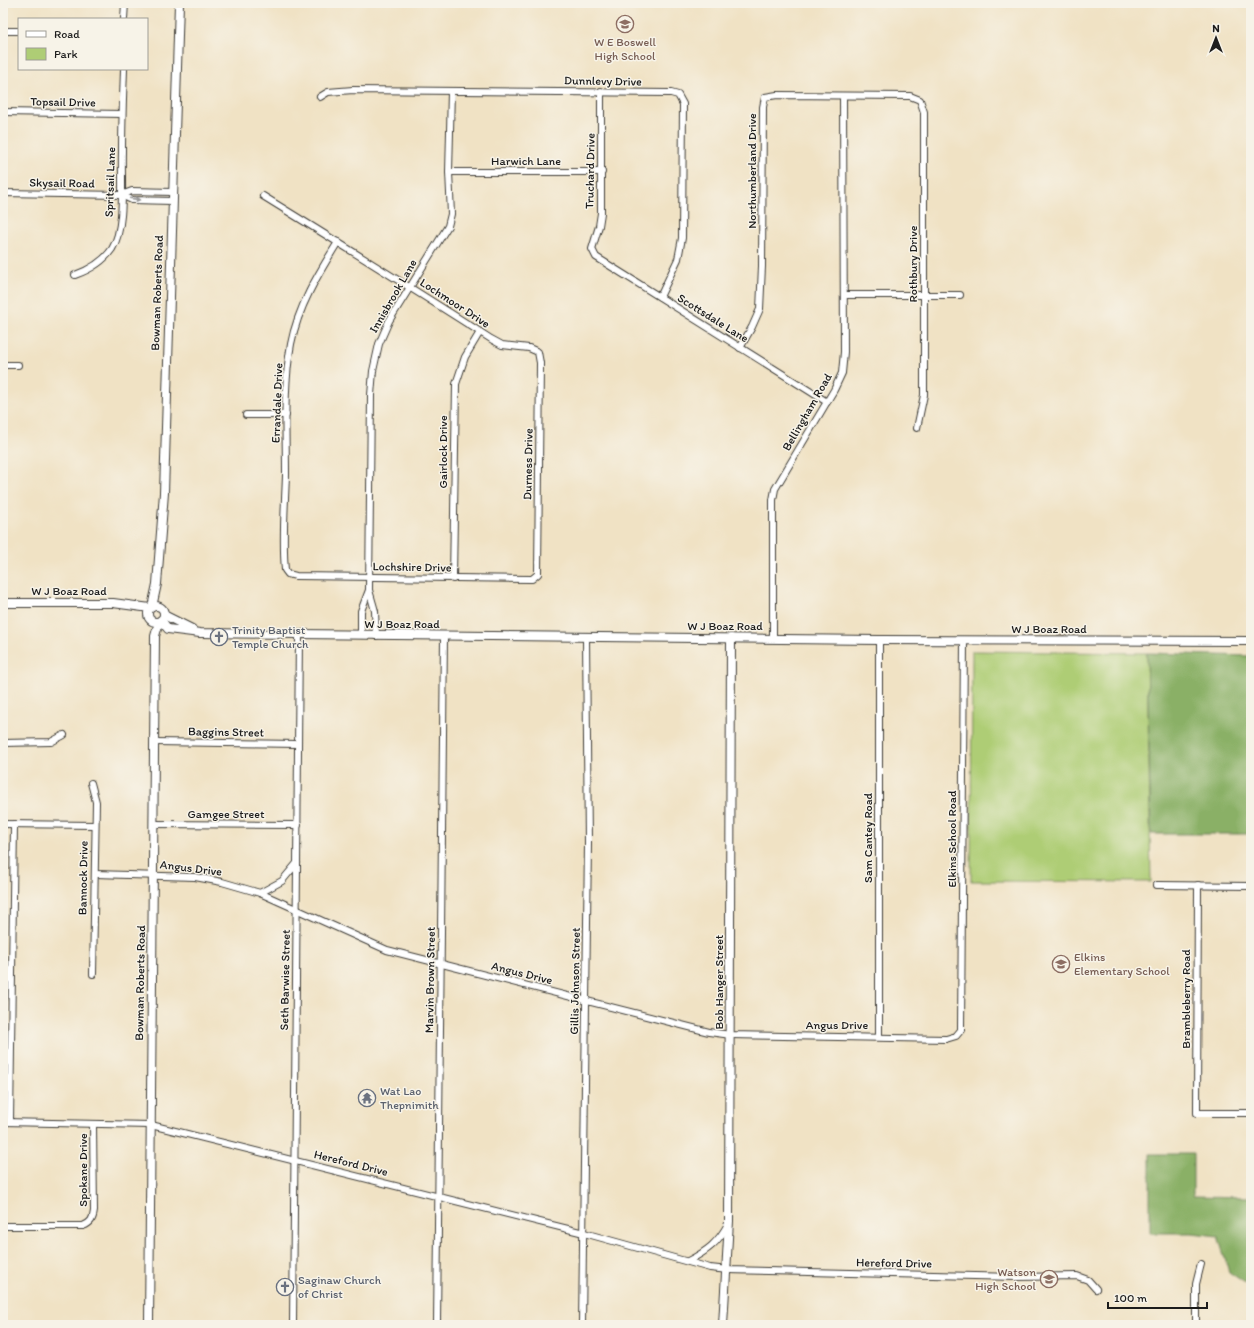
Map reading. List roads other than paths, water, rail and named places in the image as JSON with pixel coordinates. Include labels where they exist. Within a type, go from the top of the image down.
[{"type":"street","points":[[124,18],[125,3]]},
{"type":"street","name":"Bowman Roberts Road","points":[[149,1325],[155,639],[157,584],[164,493],[172,192],[179,3]]},
{"type":"street","points":[[3,31],[18,32]]},
{"type":"street","name":"Spritsail Lane","points":[[75,275],[86,271],[98,263],[112,248],[119,227],[124,70]]},
{"type":"street","name":"Dunnlevy Drive","points":[[320,97],[328,92],[338,91],[601,91],[671,93],[678,95],[683,104],[682,238],[678,259],[660,297]]},
{"type":"street","name":"Innisbrook Lane","points":[[376,636],[375,611],[369,590],[371,395],[373,372],[379,344],[389,321],[448,226],[451,214],[451,91]]},
{"type":"street","name":"Truchard Drive","points":[[592,249],[599,226],[602,172],[601,91]]},
{"type":"street","name":"Northumberland Drive","points":[[740,348],[760,309],[762,266],[763,107],[765,97],[776,95],[910,96],[920,100]]},
{"type":"street","name":"Bellingham Road","points":[[773,639],[773,500],[775,489],[827,402],[842,373],[844,295],[843,96]]},
{"type":"street","name":"Rothbury Drive","points":[[917,428],[924,395],[924,112],[920,100]]},
{"type":"street","name":"Topsail Drive","points":[[3,112],[122,114]]},
{"type":"street","name":"Harwich Lane","points":[[450,172],[602,172]]},
{"type":"street","name":"Skysail Road","points":[[3,193],[121,195],[132,191],[172,192]]},
{"type":"street","name":"Skysail Road","points":[[121,195],[132,200],[172,201]]},
{"type":"street","name":"Lochmoor Drive","points":[[263,196],[480,332],[502,344],[529,348],[538,352]]},
{"type":"street","name":"Errandale Drive","points":[[288,574],[285,565],[286,415],[288,367],[291,344],[298,321],[320,271],[338,242]]},
{"type":"street","name":"Scottsdale Lane","points":[[592,249],[596,257],[827,402]]},
{"type":"street","points":[[844,295],[960,295]]},
{"type":"street","name":"Gairlock Drive","points":[[453,579],[456,384],[465,358],[480,332]]},
{"type":"street","name":"Durness Drive","points":[[536,576],[538,574],[540,362],[538,352]]},
{"type":"street","points":[[3,365],[18,365]]},
{"type":"street","points":[[246,415],[286,415]]},
{"type":"street","name":"Lochshire Drive","points":[[288,574],[296,576],[369,578],[524,580],[536,576]]},
{"type":"street","name":"Innisbrook Lane","points":[[361,635],[361,611],[369,590]]},
{"type":"street","name":"W J Boaz Road","points":[[3,603],[113,603],[135,606],[200,633],[586,638],[1251,641]]},
{"type":"street","name":"Seth Barwise Street","points":[[293,1325],[299,635]]},
{"type":"street","name":"Marvin Brown Street","points":[[437,1325],[444,636]]},
{"type":"street","name":"Gillis Johnson Street","points":[[582,1325],[588,843],[586,638]]},
{"type":"street","name":"Bob Hanger Street","points":[[723,1325],[728,1270],[729,1221],[731,1035],[731,638]]},
{"type":"street","name":"Sam Cantey Road","points":[[879,640],[879,1036]]},
{"type":"street","name":"Elkins School Road","points":[[956,1036],[961,1030],[964,640]]},
{"type":"street","points":[[3,742],[45,743],[54,741],[64,735]]},
{"type":"street","name":"Baggins Street","points":[[154,742],[298,744]]},
{"type":"street","name":"Bannock Drive","points":[[91,783],[96,802],[93,974]]},
{"type":"street","points":[[3,824],[95,825]]},
{"type":"street","points":[[10,1122],[14,824]]},
{"type":"street","name":"Gamgee Street","points":[[154,824],[298,825]]},
{"type":"street","points":[[260,893],[282,881],[297,863]]},
{"type":"street","name":"Angus Drive","points":[[95,874],[195,877],[222,882],[260,893],[376,947],[441,965],[586,1000],[709,1032],[731,1035],[879,1036],[935,1039],[946,1039],[956,1036]]},
{"type":"street","points":[[1157,885],[1251,886]]},
{"type":"street","name":"Brambleberry Road","points":[[1198,885],[1197,1113],[1251,1113]]},
{"type":"street","name":"Hereford Drive","points":[[3,1122],[151,1125],[584,1233],[710,1268],[728,1270],[1016,1277],[1077,1276],[1088,1280],[1096,1290]]},
{"type":"street","name":"Spokane Drive","points":[[3,1226],[82,1226],[89,1224],[94,1211],[94,1124]]},
{"type":"street","points":[[688,1261],[711,1248],[729,1221]]},
{"type":"street","points":[[1196,1325],[1196,1284],[1201,1264]]},
{"type":"place","name":"W E Boswell High School","points":[[625,24]]},
{"type":"place","name":"Trinity Baptist Temple Church","points":[[219,637]]},
{"type":"place","name":"Elkins Elementary School","points":[[1061,964]]},
{"type":"place","name":"Wat Lao Thepnimith","points":[[367,1098]]},
{"type":"place","name":"Watson High School","points":[[1049,1279]]},
{"type":"place","name":"Saginaw Church of Christ","points":[[285,1287]]}]
